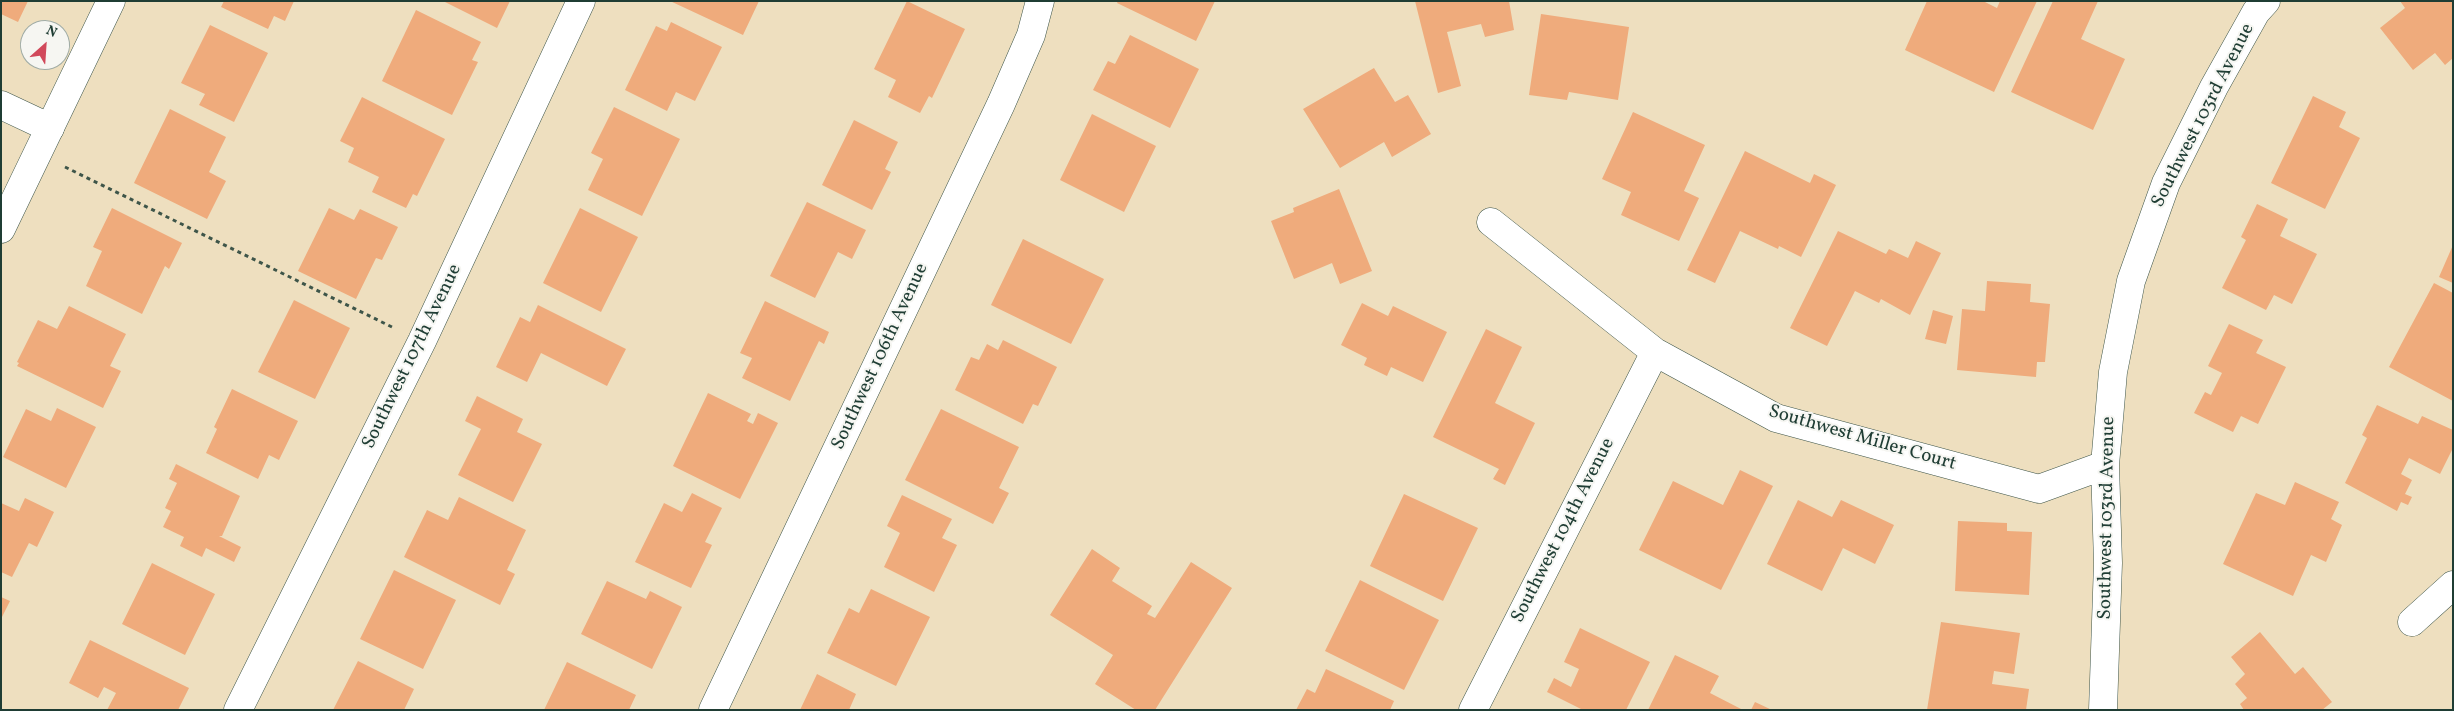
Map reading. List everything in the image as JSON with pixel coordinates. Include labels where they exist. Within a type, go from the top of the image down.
[{"type":"street","points":[[1,229],[111,1]]},
{"type":"street","name":"Southwest 107th Avenue","points":[[238,710],[422,341],[581,1]]},
{"type":"street","name":"Southwest 106th Avenue","points":[[713,710],[1001,104],[1031,35],[1040,1]]},
{"type":"street","name":"Southwest 103rd Avenue","points":[[2103,710],[2108,563],[2105,465],[2113,372],[2131,281],[2166,184],[2255,5]]},
{"type":"street","points":[[1,105],[50,128]]},
{"type":"street","name":"Southwest Miller Court","points":[[1491,222],[1655,352],[1776,418],[2039,489],[2105,465]]},
{"type":"street","name":"Southwest 104th Avenue","points":[[1473,710],[1655,352]]},
{"type":"street","points":[[2412,622],[2453,585]]},
{"type":"path","points":[[37,153],[422,341]]},
{"type":"building","points":[[1,1],[28,1],[18,22],[1,14]]},
{"type":"building","points":[[224,1],[294,1],[285,21],[274,16],[268,29],[221,7]]},
{"type":"building","points":[[443,1],[510,1],[497,28]]},
{"type":"building","points":[[670,1],[759,1],[743,35]]},
{"type":"building","points":[[907,1],[965,29],[932,98],[929,96],[920,113],[888,97],[896,80],[874,69]]},
{"type":"building","points":[[1118,1],[1215,1],[1196,41],[1117,3]]},
{"type":"building","points":[[1415,1],[1509,1],[1514,30],[1485,37],[1481,24],[1447,32],[1461,86],[1438,93]]},
{"type":"building","points":[[1927,1],[1983,1],[1997,8],[2000,1],[2037,1],[1994,92],[1905,50]]},
{"type":"building","points":[[2053,1],[2098,1],[2081,39],[2125,59],[2093,130],[2011,92]]},
{"type":"building","points":[[2400,1],[2453,1],[2453,58],[2445,65],[2435,53],[2413,70],[2380,28],[2405,8]]},
{"type":"building","points":[[416,10],[481,42],[472,60],[478,62],[452,115],[382,81]]},
{"type":"building","points":[[1541,14],[1629,27],[1618,100],[1569,92],[1567,100],[1529,95]]},
{"type":"building","points":[[671,22],[722,47],[695,101],[676,92],[667,111],[625,90],[656,26],[667,31]]},
{"type":"building","points":[[210,25],[268,53],[234,122],[199,105],[205,94],[181,83]]},
{"type":"building","points":[[1130,35],[1199,69],[1170,128],[1093,90],[1108,61],[1115,64]]},
{"type":"building","points":[[1374,68],[1395,102],[1408,95],[1431,134],[1392,157],[1384,142],[1340,168],[1303,109]]},
{"type":"building","points":[[2313,96],[2346,112],[2339,127],[2360,138],[2325,209],[2271,183]]},
{"type":"building","points":[[362,97],[445,139],[417,196],[413,194],[406,208],[372,192],[379,177],[348,162],[354,148],[340,141]]},
{"type":"building","points":[[614,107],[680,139],[642,216],[588,190],[603,159],[591,153]]},
{"type":"building","points":[[170,109],[226,137],[209,172],[226,181],[207,219],[134,183]]},
{"type":"building","points":[[1633,112],[1705,145],[1684,191],[1699,198],[1679,241],[1621,215],[1631,192],[1602,179]]},
{"type":"building","points":[[1092,114],[1156,146],[1124,212],[1060,180]]},
{"type":"building","points":[[854,120],[898,142],[885,169],[891,172],[872,210],[822,185]]},
{"type":"building","points":[[1745,151],[1810,183],[1814,174],[1836,185],[1801,257],[1779,246],[1778,249],[1740,231],[1715,283],[1687,270]]},
{"type":"building","points":[[1339,189],[1372,271],[1340,284],[1332,263],[1294,279],[1271,221],[1294,212],[1293,208]]},
{"type":"building","points":[[807,202],[866,230],[852,259],[838,252],[815,298],[770,276]]},
{"type":"building","points":[[2257,204],[2288,219],[2280,236],[2317,254],[2292,304],[2274,295],[2266,310],[2222,288],[2246,240],[2241,237]]},
{"type":"building","points":[[112,208],[182,243],[169,269],[165,266],[142,314],[86,286],[102,251],[93,247]]},
{"type":"building","points":[[329,208],[354,220],[360,209],[398,227],[382,260],[376,258],[356,299],[298,271]]},
{"type":"building","points":[[580,208],[638,237],[601,312],[543,283]]},
{"type":"building","points":[[1838,231],[1886,254],[1889,249],[1908,258],[1916,241],[1941,253],[1910,315],[1881,299],[1879,303],[1855,291],[1827,346],[1790,328]]},
{"type":"building","points":[[1023,239],[1104,279],[1071,344],[991,305]]},
{"type":"building","points":[[2453,245],[2453,283],[2439,277]]},
{"type":"building","points":[[1987,281],[2031,284],[2030,302],[2050,304],[2045,362],[2037,362],[2036,377],[1957,370],[1962,309],[1985,311]]},
{"type":"building","points":[[2434,283],[2453,293],[2453,401],[2389,367]]},
{"type":"building","points":[[294,300],[350,328],[315,399],[258,372]]},
{"type":"building","points":[[765,301],[829,332],[824,344],[819,341],[790,401],[742,378],[752,358],[740,353]]},
{"type":"building","points":[[1362,303],[1388,316],[1393,306],[1447,332],[1423,382],[1391,367],[1387,376],[1364,365],[1367,358],[1341,345]]},
{"type":"building","points":[[538,305],[626,349],[607,386],[541,353],[527,382],[496,367],[520,317],[530,322]]},
{"type":"building","points":[[69,306],[126,334],[110,366],[121,371],[103,408],[17,366],[19,363],[17,362],[38,320],[57,329]]},
{"type":"building","points":[[1933,310],[1953,316],[1946,344],[1925,339]]},
{"type":"building","points":[[2229,324],[2263,340],[2256,353],[2286,367],[2258,424],[2241,416],[2233,432],[2194,413],[2205,392],[2211,395],[2222,373],[2208,366]]},
{"type":"building","points":[[1486,329],[1522,347],[1495,403],[1535,423],[1505,485],[1493,479],[1499,469],[1433,437]]},
{"type":"building","points":[[1003,340],[1057,367],[1038,406],[1033,404],[1023,424],[955,390],[971,357],[979,360],[987,344],[998,350]]},
{"type":"building","points":[[232,389],[298,421],[279,460],[269,455],[258,479],[206,453],[217,429],[214,427]]},
{"type":"building","points":[[708,393],[751,414],[747,421],[753,424],[758,413],[778,423],[740,499],[673,466]]},
{"type":"building","points":[[477,396],[523,419],[517,432],[542,444],[513,502],[458,475],[481,429],[465,421]]},
{"type":"building","points":[[2377,405],[2418,424],[2422,416],[2453,430],[2453,448],[2440,474],[2409,458],[2401,474],[2412,480],[2405,494],[2412,497],[2408,505],[2401,502],[2397,511],[2345,483],[2367,438],[2362,435]]},
{"type":"building","points":[[57,408],[96,427],[66,488],[3,457],[26,409],[51,421]]},
{"type":"building","points":[[941,409],[1019,447],[999,488],[1009,493],[993,524],[905,480]]},
{"type":"building","points":[[176,464],[240,496],[222,536],[219,536],[241,547],[234,562],[206,548],[202,557],[180,546],[184,537],[163,527],[171,511],[165,508],[177,483],[169,479]]},
{"type":"building","points":[[1740,470],[1773,486],[1721,590],[1639,550],[1673,481],[1723,505]]},
{"type":"building","points":[[2295,482],[2339,502],[2331,519],[2342,525],[2326,562],[2311,555],[2293,596],[2223,564],[2256,493],[2285,505]]},
{"type":"building","points":[[692,493],[722,508],[705,542],[712,545],[691,588],[635,562],[664,503],[682,512]]},
{"type":"building","points":[[1404,494],[1478,528],[1443,601],[1370,566]]},
{"type":"building","points":[[902,495],[952,519],[942,538],[957,545],[934,592],[884,567],[900,533],[887,526]]},
{"type":"building","points":[[459,497],[526,530],[507,570],[515,574],[500,605],[404,557],[427,510],[448,520]]},
{"type":"building","points":[[25,498],[54,512],[37,547],[29,543],[12,577],[1,572],[1,503],[19,511]]},
{"type":"building","points":[[1798,500],[1832,517],[1841,500],[1894,525],[1875,564],[1843,548],[1822,591],[1767,564]]},
{"type":"building","points":[[1958,521],[2007,523],[2007,531],[2032,532],[2029,595],[1955,591]]},
{"type":"building","points":[[1092,549],[1120,568],[1112,581],[1152,606],[1147,614],[1155,618],[1191,562],[1232,588],[1155,710],[1136,710],[1095,684],[1113,655],[1050,615]]},
{"type":"building","points":[[152,563],[215,594],[185,655],[122,624]]},
{"type":"building","points":[[394,570],[456,600],[423,669],[360,639]]},
{"type":"building","points":[[1360,580],[1439,620],[1404,690],[1325,651]]},
{"type":"building","points":[[607,581],[646,599],[650,591],[682,607],[652,669],[581,634]]},
{"type":"building","points":[[871,589],[930,617],[896,686],[827,653],[849,608],[859,613]]},
{"type":"building","points":[[1,597],[10,601],[1,619]]},
{"type":"building","points":[[1941,622],[2020,633],[2014,674],[1994,671],[1992,684],[2029,689],[2026,710],[1927,710]]},
{"type":"building","points":[[1580,628],[1650,662],[1626,710],[1583,710],[1547,692],[1554,678],[1571,687],[1579,669],[1564,662]]},
{"type":"building","points":[[2260,632],[2295,674],[2303,667],[2332,702],[2322,710],[2244,710],[2240,704],[2247,698],[2235,684],[2245,674],[2231,657]]},
{"type":"building","points":[[90,640],[189,688],[178,710],[107,710],[116,693],[104,687],[98,698],[69,683]]},
{"type":"building","points":[[1675,655],[1719,676],[1710,693],[1743,710],[1648,710]]},
{"type":"building","points":[[358,661],[414,689],[404,710],[333,710]]},
{"type":"building","points":[[567,662],[636,695],[629,710],[544,710]]},
{"type":"building","points":[[1326,669],[1394,701],[1390,710],[1296,710],[1307,689],[1315,693]]},
{"type":"building","points":[[817,674],[856,694],[849,710],[800,710]]},
{"type":"building","points":[[1755,702],[1772,710],[1751,710]]}]
